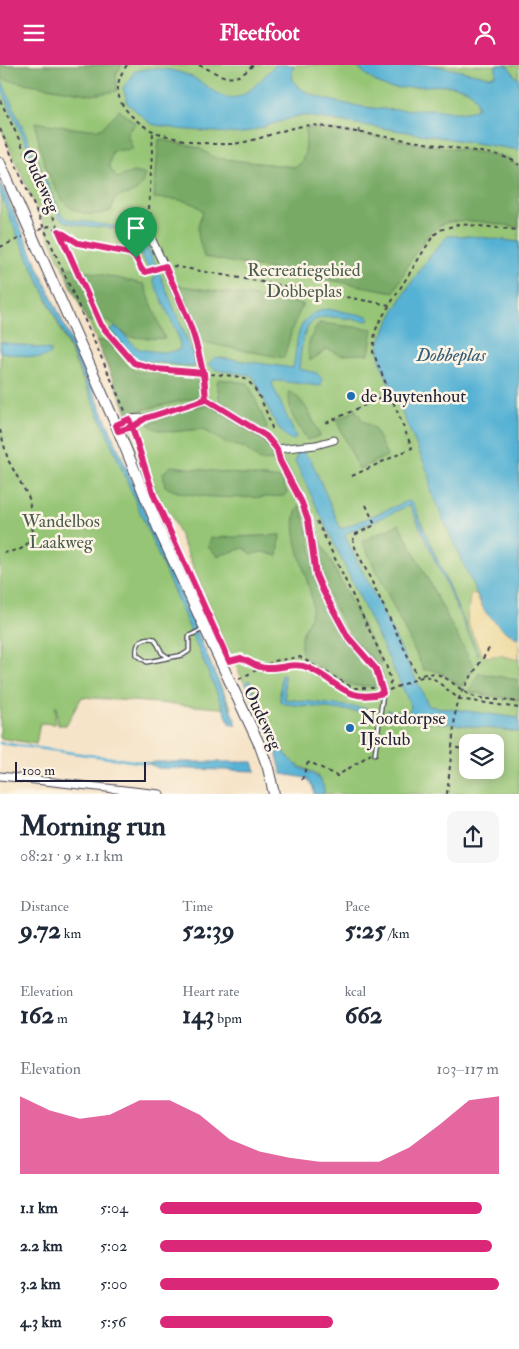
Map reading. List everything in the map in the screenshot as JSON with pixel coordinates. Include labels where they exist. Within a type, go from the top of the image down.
[{"type":"main road","name":"Oudeweg","points":[[0,163],[117,428],[200,630],[260,745],[274,794]]},
{"type":"street","points":[[150,224],[152,240],[196,338],[208,374],[206,399]]},
{"type":"street","points":[[117,428],[206,399],[266,436],[277,449],[280,461],[302,503],[308,520],[316,575],[323,591],[348,637],[376,669],[385,689]]},
{"type":"street","points":[[277,449],[316,445],[334,440]]},
{"type":"street","points":[[0,775],[160,794]]},
{"type":"lane","points":[[149,215],[150,224]]},
{"type":"lane","points":[[168,657],[162,653],[155,639],[142,639],[138,644],[137,655],[141,660],[147,662],[182,655],[189,651],[189,636],[200,630]]},
{"type":"lane","points":[[375,754],[385,689]]},
{"type":"path","points":[[127,65],[117,85],[119,100],[133,117],[154,132],[224,144],[248,141],[294,126],[313,125],[499,155],[519,165]]},
{"type":"path","points":[[199,65],[234,79],[245,74],[253,65]]},
{"type":"path","points":[[0,100],[32,166],[101,325],[134,363],[156,369],[208,374]]},
{"type":"path","points":[[359,133],[360,125]]},
{"type":"path","name":"Oudeweg","points":[[0,129],[130,423],[146,473]]},
{"type":"path","points":[[148,202],[154,132]]},
{"type":"path","points":[[352,476],[412,448],[373,352],[375,332],[433,237],[440,231],[458,225],[519,230]]},
{"type":"path","points":[[44,228],[52,226],[78,243],[130,253],[136,258],[142,270],[146,272],[165,266],[182,266],[390,305]]},
{"type":"path","points":[[0,247],[25,236]]},
{"type":"path","points":[[326,423],[389,394]]},
{"type":"path","points":[[0,430],[8,460],[29,498],[33,533],[29,542],[21,549],[0,554]]},
{"type":"path","points":[[366,505],[375,525],[354,535],[353,543],[418,677]]},
{"type":"path","points":[[447,794],[458,699],[490,647]]},
{"type":"path","points":[[237,680],[285,658],[300,657],[353,688],[394,689],[418,677],[436,673],[462,691],[478,697],[519,702]]},
{"type":"path","points":[[229,661],[241,658],[262,667],[297,665],[309,668],[349,693],[365,696],[385,689]]},
{"type":"path","points":[[418,677],[433,677],[458,699],[519,708]]},
{"type":"path","points":[[452,747],[459,748]]},
{"type":"path","points":[[302,779],[310,762],[316,763],[330,774],[337,776],[349,770],[368,755],[375,754]]},
{"type":"green space","name":"Recreatiegebied Dobbeplas","points":[[0,65],[519,65],[519,794],[324,794],[317,775],[295,764],[285,753],[249,680],[245,683],[243,681],[234,661],[236,660],[227,647],[170,512],[164,512],[151,481],[135,431],[66,268],[63,268],[0,126]]},
{"type":"green space","points":[[0,65],[122,65],[116,74],[117,91],[92,95],[1,79]]},
{"type":"green space","points":[[119,110],[136,123],[127,133],[133,149],[112,151],[109,166],[117,178],[133,172],[145,174],[143,181],[135,192],[115,198],[111,211],[92,214],[73,209],[59,195],[47,170],[39,143],[36,122],[79,129],[101,129]]},
{"type":"green space","points":[[306,128],[319,128],[501,156],[510,159],[519,168],[519,227],[467,221],[450,222],[441,225],[424,240],[394,292],[204,257],[198,229],[203,212],[198,207],[187,202],[154,198],[159,139],[199,148],[215,158],[295,167],[304,155]]},
{"type":"green space","name":"Wandelbos Laakweg","points":[[0,193],[210,665],[232,709],[82,697],[66,725],[58,725],[56,705],[55,724],[40,723],[36,744],[0,738]]},
{"type":"green space","points":[[63,268],[72,268],[144,284],[165,339],[129,337],[108,321],[87,321]]},
{"type":"green space","points":[[175,285],[303,304],[292,329],[284,358],[201,342]]},
{"type":"green space","points":[[319,323],[373,329],[369,354],[340,355],[327,349],[310,361],[309,345]]},
{"type":"green space","points":[[96,341],[108,341],[125,363],[135,371],[202,379],[202,393],[199,397],[128,413]]},
{"type":"green space","points":[[219,379],[248,383],[267,426],[265,433],[220,403],[217,382]]},
{"type":"green space","points":[[289,391],[300,399],[320,436],[307,440],[292,413]]},
{"type":"green space","points":[[195,406],[211,406],[264,439],[276,460],[260,461],[245,448],[226,443],[202,429],[172,432],[155,429],[148,424]]},
{"type":"green space","points":[[356,410],[362,420],[374,428],[387,456],[359,469],[336,420]]},
{"type":"green space","points":[[130,431],[153,502],[126,442],[126,435]]},
{"type":"green space","points":[[171,466],[282,479],[287,493],[284,496],[240,498],[204,496],[175,491],[165,486],[163,473]]},
{"type":"green space","points":[[300,505],[323,597],[329,612],[341,632],[372,672],[377,686],[355,686],[339,680],[303,656],[301,640],[311,615],[312,601],[298,552],[294,525]]},
{"type":"green space","points":[[399,524],[474,668],[461,687],[439,672],[424,670],[362,541]]},
{"type":"green space","points":[[313,533],[318,536],[382,664],[371,657],[351,635],[334,605],[321,575]]},
{"type":"green space","points":[[280,535],[278,556],[263,552],[252,554],[244,548],[218,556],[208,547],[211,538]]},
{"type":"green space","points":[[479,673],[519,680],[519,700],[468,692]]},
{"type":"sand","points":[[475,593],[493,620],[505,631],[519,639],[519,660],[499,655],[488,657],[482,655],[467,622],[470,595]]},
{"type":"water","points":[[275,65],[294,65],[293,79],[302,89],[313,95],[343,103],[398,110],[429,109],[467,112],[477,108],[475,97],[468,90],[442,86],[385,87],[355,65],[432,65],[490,77],[496,75],[496,65],[507,65],[519,80],[519,150],[301,115],[241,134],[178,129],[151,124],[128,104],[123,88],[135,71],[164,69],[192,77],[213,91],[231,98],[242,95],[253,88]]},
{"type":"water","points":[[0,77],[61,214],[68,219],[139,230],[156,266],[150,267],[145,263],[135,242],[127,233],[112,228],[72,224],[59,217],[0,86]]},
{"type":"water","points":[[0,182],[90,383],[237,725],[230,724],[76,361],[15,230],[0,193]]},
{"type":"water","name":"Dobbeplas","points":[[448,236],[471,236],[519,242],[519,639],[502,629],[485,612],[430,490],[430,477],[381,364],[379,345],[390,319],[419,271]]},
{"type":"water","points":[[157,274],[160,274],[197,364],[194,367],[137,360],[110,330],[116,327],[133,345],[140,349],[166,352],[180,349],[179,338],[153,280]]},
{"type":"water","points":[[327,309],[368,316],[370,318],[369,321],[336,317],[316,319],[309,325],[305,335],[301,349],[299,369],[317,373],[322,379],[321,386],[278,381],[274,381],[272,384],[296,437],[294,440],[282,432],[276,423],[254,378],[250,375],[216,370],[208,364],[215,357],[293,368],[297,339],[303,324],[308,317],[316,312]]},
{"type":"water","points":[[0,342],[51,350],[50,355],[39,358],[0,352]]},
{"type":"water","points":[[298,451],[303,452],[311,460],[341,529],[408,501],[413,503],[478,655],[410,505],[347,533],[345,536],[429,706],[519,718],[519,732],[387,716],[387,710],[409,713],[411,706],[295,461]]},
{"type":"water","points":[[284,674],[285,699],[372,709],[372,713],[285,704],[280,701],[281,675]]},
{"type":"water","points":[[249,680],[281,747],[294,763],[318,778],[323,787],[324,794],[314,794],[313,787],[306,778],[282,774],[272,737],[245,683]]},
{"type":"water","points":[[253,762],[256,771],[158,768],[147,763]]},
{"type":"waterway","points":[[0,743],[147,763]]},
{"type":"place","name":"de Buytenhout","points":[[351,396]]},
{"type":"place","name":"Nootdorpse IJsclub","points":[[350,728]]},
{"type":"route","points":[[136,258],[130,253],[78,243],[59,231],[101,325],[134,363],[139,366],[156,369],[204,373],[206,399],[266,436],[274,444],[308,520],[316,575],[323,591],[348,637],[376,669],[381,680],[383,693],[365,696],[349,693],[309,668],[297,665],[269,669],[255,666],[241,658],[229,661],[154,496],[146,473],[132,427],[129,419],[116,425],[118,431],[132,427],[146,418],[206,399],[204,373],[203,362],[196,338],[165,266],[146,272],[142,270],[136,258]]}]
